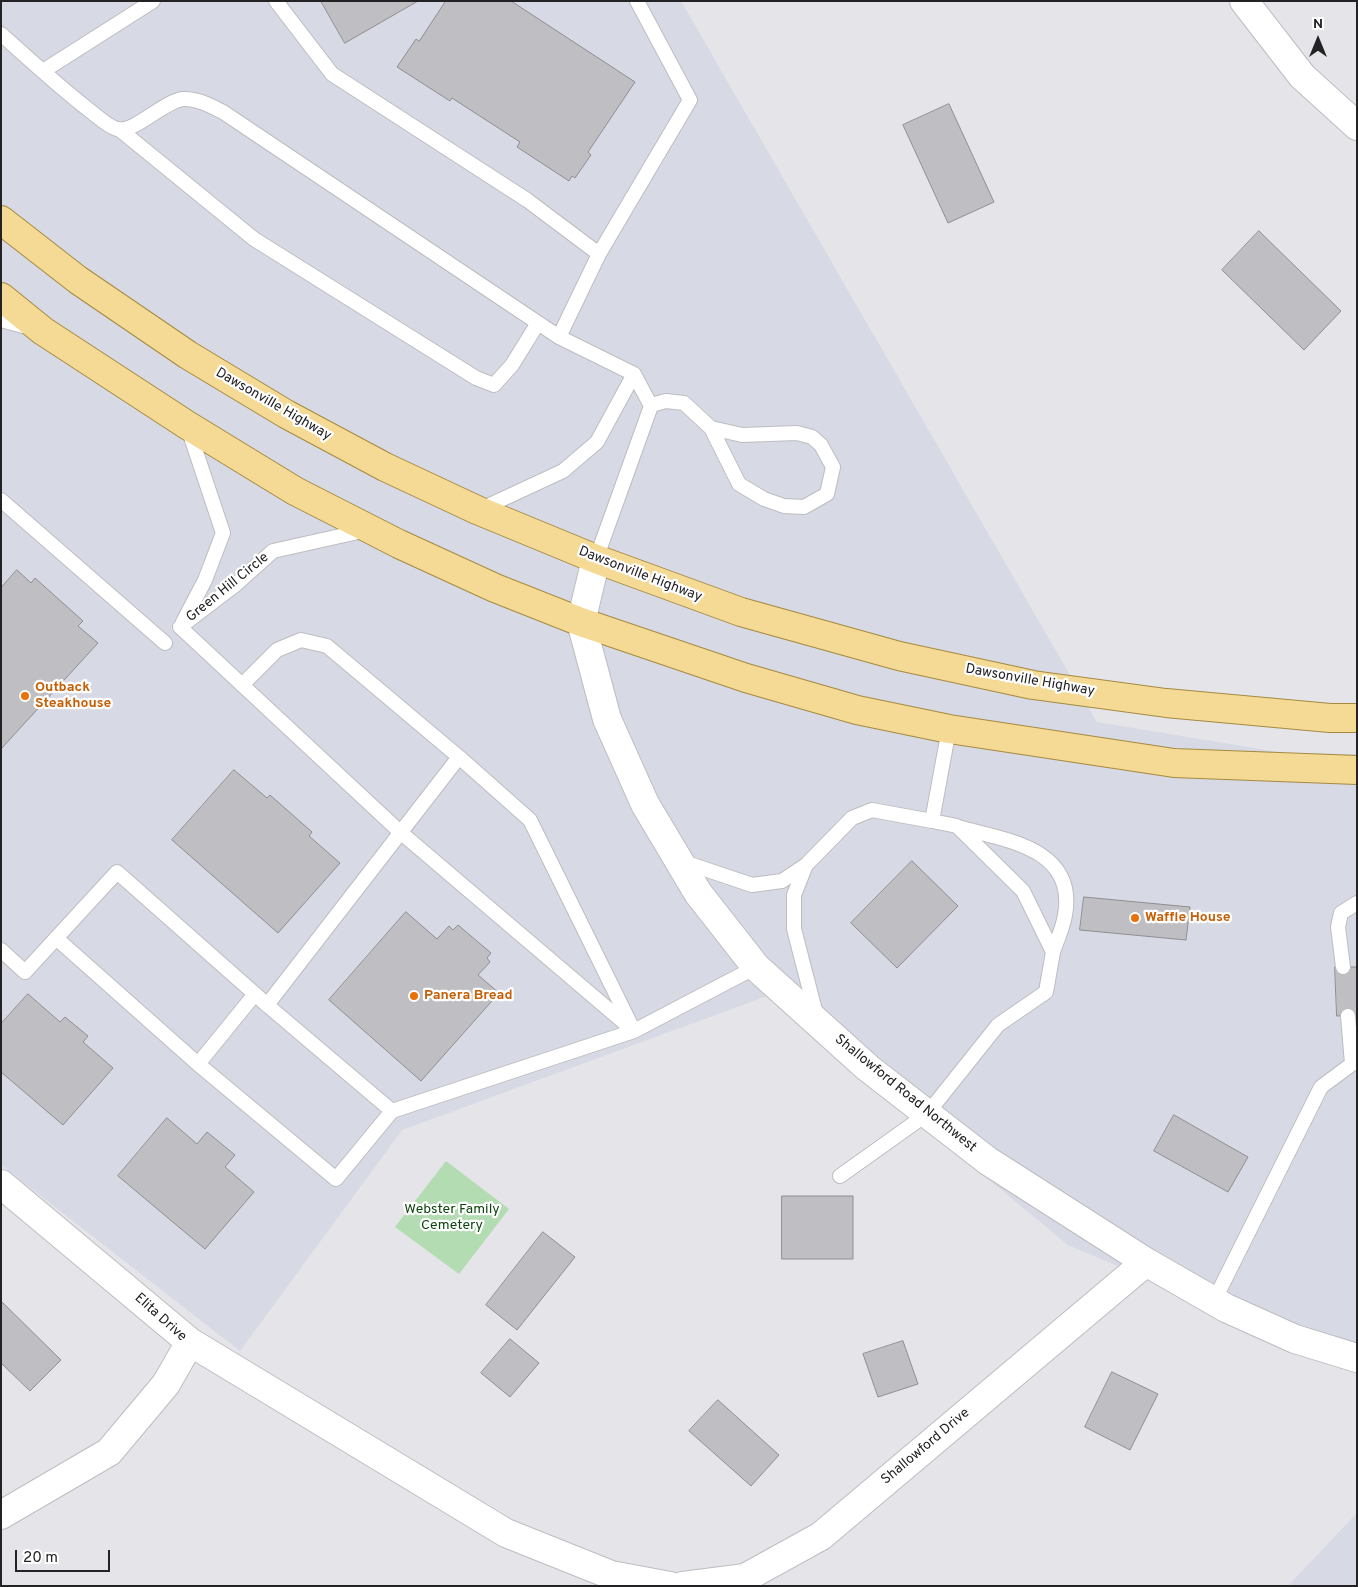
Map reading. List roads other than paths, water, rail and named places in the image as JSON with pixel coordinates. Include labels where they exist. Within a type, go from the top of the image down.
[{"type":"main road","name":"Dawsonville Highway","points":[[1,220],[78,280],[188,355],[286,414],[385,467],[477,510],[596,559],[741,612],[899,656],[1033,684],[1166,703],[1330,718],[1357,718]]},
{"type":"main road","points":[[1,297],[43,331],[187,425],[295,491],[495,588],[581,622],[746,678],[858,710],[949,729],[1174,763],[1357,770]]},
{"type":"street","points":[[1244,1],[1302,76],[1341,115],[1357,126]]},
{"type":"street","points":[[581,622],[596,559]]},
{"type":"street","name":"Shallowford Road Northwest","points":[[581,622],[607,719],[645,804],[698,893],[756,967],[868,1068],[988,1161],[1146,1262],[1214,1301],[1295,1339],[1357,1358]]},
{"type":"street","name":"Elita Drive","points":[[1,1184],[190,1342],[166,1384],[109,1452],[1,1515]]},
{"type":"street","name":"Shallowford Drive","points":[[683,1586],[745,1578],[821,1536],[1146,1262]]},
{"type":"street","points":[[190,1342],[506,1533],[611,1575],[670,1586]]},
{"type":"lane","points":[[43,72],[153,1]]},
{"type":"lane","points":[[276,1],[332,74],[527,200],[599,254]]},
{"type":"lane","points":[[560,338],[599,254],[690,100],[637,1]]},
{"type":"lane","points":[[1,34],[43,72],[107,124],[119,129],[254,239],[476,378],[494,385],[512,365],[538,323]]},
{"type":"lane","points":[[119,129],[131,127],[162,107],[183,99],[203,102],[223,112],[560,338],[634,374],[651,405],[596,559]]},
{"type":"lane","points":[[1,320],[43,331]]},
{"type":"lane","points":[[477,510],[563,470],[597,442],[634,374]]},
{"type":"lane","points":[[651,405],[666,401],[684,403],[711,428],[739,484],[764,499],[784,506],[804,507],[827,494],[834,467],[821,445],[812,437],[797,433],[742,435],[711,428]]},
{"type":"lane","name":"Green Hill Circle","points":[[180,627],[205,580],[223,532],[187,425]]},
{"type":"lane","points":[[1,500],[165,644]]},
{"type":"lane","name":"Green Hill Circle","points":[[180,627],[234,586],[273,551],[370,529]]},
{"type":"lane","points":[[180,627],[399,831],[634,1031]]},
{"type":"lane","points":[[242,685],[277,650],[301,640],[327,646],[459,757],[530,820],[634,1031]]},
{"type":"lane","points":[[932,821],[949,729]]},
{"type":"lane","points":[[267,1005],[399,831],[459,757]]},
{"type":"lane","points":[[679,861],[752,885],[782,881],[806,865],[852,818],[872,810],[956,826],[1018,843],[1042,854],[1055,868],[1064,882],[1065,915],[1053,952],[1046,992],[998,1025],[927,1114],[840,1176]]},
{"type":"lane","points":[[956,826],[1023,891],[1053,952]]},
{"type":"lane","points":[[806,865],[794,895],[794,929],[819,1023]]},
{"type":"lane","points":[[1,950],[25,972],[117,872],[267,1005],[392,1111]]},
{"type":"lane","points":[[1343,967],[1338,927],[1341,913],[1357,903]]},
{"type":"lane","points":[[56,938],[198,1064],[336,1179],[392,1111],[634,1031],[756,967]]},
{"type":"lane","points":[[198,1064],[255,994]]},
{"type":"lane","points":[[1214,1301],[1321,1087],[1355,1063],[1348,1016]]},
{"type":"place","name":"Outback Steakhouse","points":[[25,696]]},
{"type":"place","name":"Waffle House","points":[[1135,918]]},
{"type":"place","name":"Panera Bread","points":[[414,996]]},
{"type":"park label","name":"Webster Family Cemetery","points":[[452,1218]]}]
